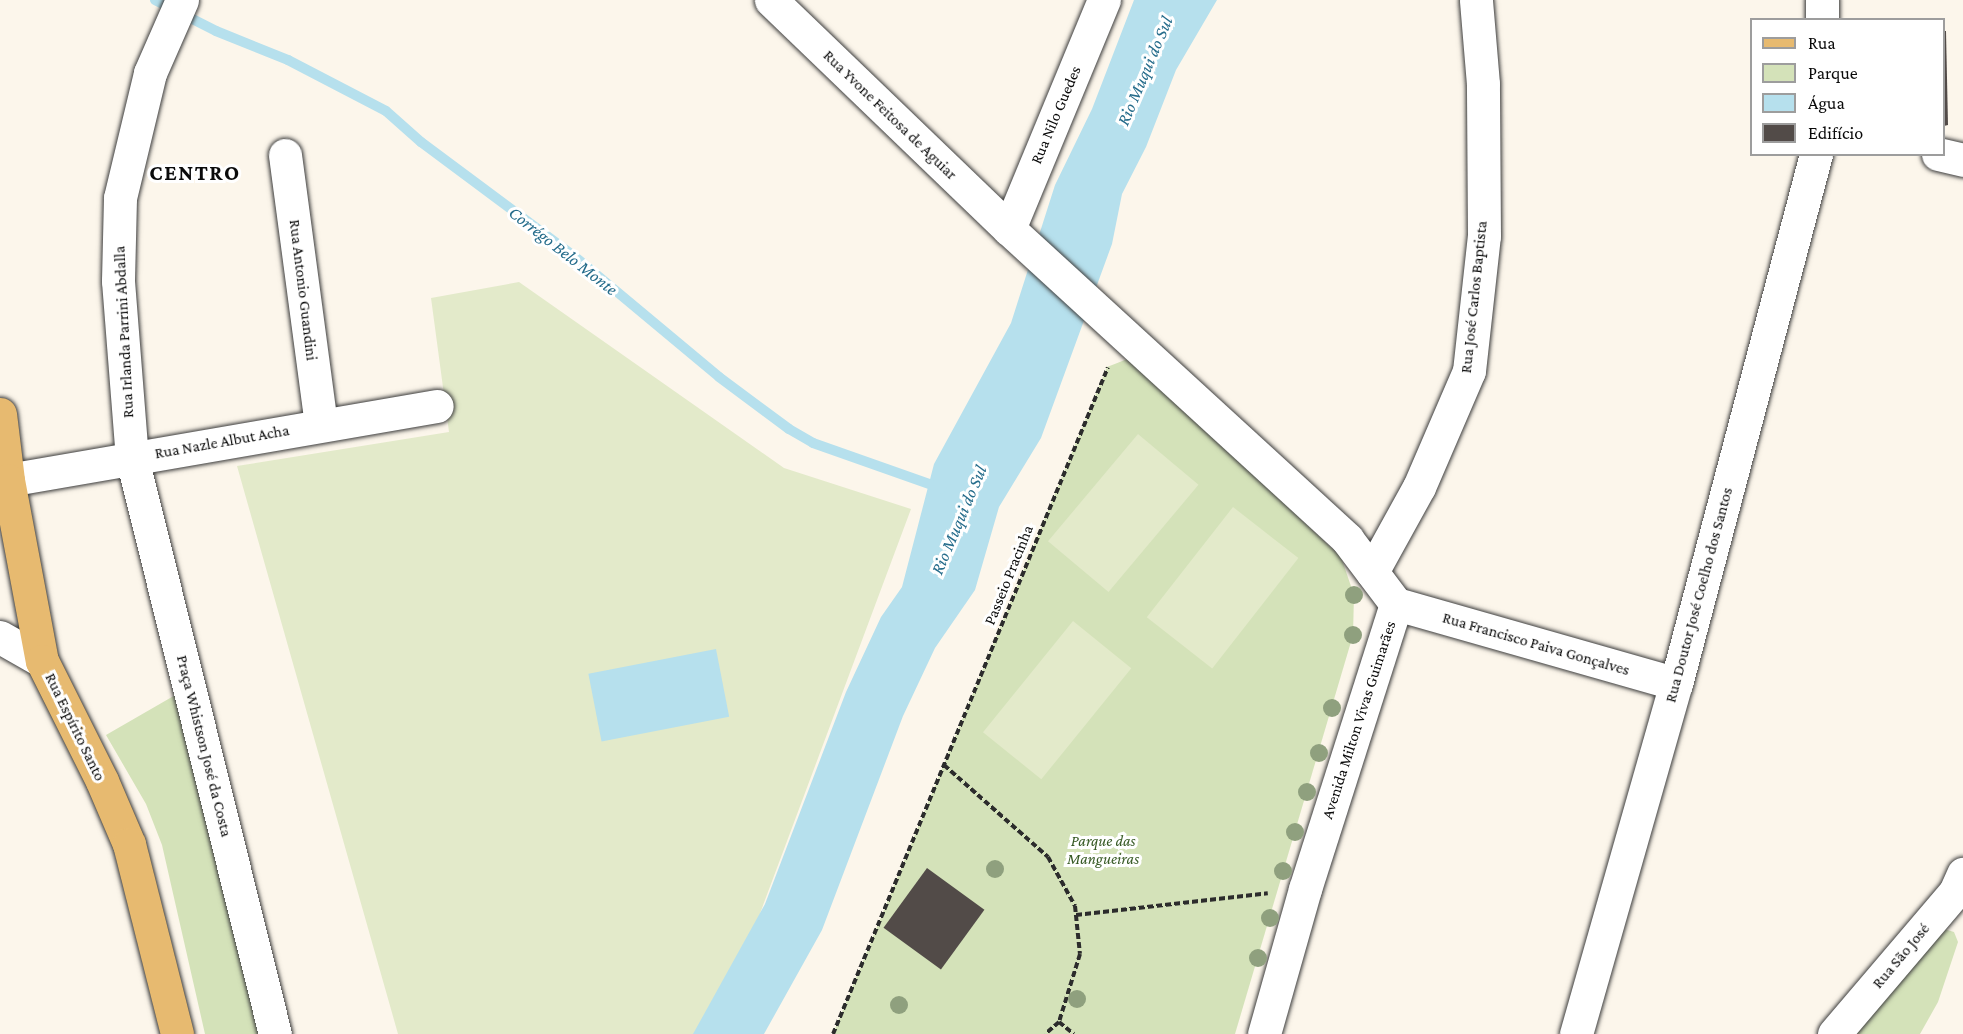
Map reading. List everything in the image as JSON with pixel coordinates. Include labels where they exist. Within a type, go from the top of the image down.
[{"type":"main road","name":"Rua Espírito Santo","points":[[0,414],[8,480],[42,661],[102,781],[129,844],[177,1034]]},
{"type":"street","name":"Rua Irlanda Parrini Abdalla","points":[[132,458],[118,281],[120,198],[150,73],[182,0]]},
{"type":"street","name":"Rua Yvone Feitosa de Aguiar","points":[[771,0],[1009,229],[1122,332]]},
{"type":"street","name":"Rua Nilo Guedes","points":[[1009,229],[1104,0]]},
{"type":"street","name":"Rua José Carlos Baptista","points":[[1372,572],[1419,487],[1469,371],[1484,236],[1483,84],[1476,0]]},
{"type":"street","points":[[1822,0],[1822,18]]},
{"type":"street","name":"Rua Antonio Guandini","points":[[285,155],[321,425]]},
{"type":"street","name":"Rua Doutor José Coelho dos Santos","points":[[1576,1034],[1676,684],[1815,156]]},
{"type":"street","points":[[1945,156],[1963,160]]},
{"type":"street","name":"Avenida Milton Vivas Guimarães","points":[[1122,332],[1347,538],[1396,604],[1305,889],[1264,1034]]},
{"type":"street","name":"Rua Nazle Albut Acha","points":[[8,480],[437,406]]},
{"type":"street","name":"Praça Whistson José da Costa","points":[[132,458],[275,1034]]},
{"type":"street","name":"Rua Francisco Paiva Gonçalves","points":[[1396,604],[1676,684]]},
{"type":"street","points":[[0,637],[42,661]]},
{"type":"street","name":"Rua São José","points":[[1834,1034],[1955,892],[1963,874]]},
{"type":"path","name":"Passeio Pracinha","points":[[833,1034],[1107,367],[1115,364]]},
{"type":"path","points":[[944,765],[1048,857],[1075,906],[1080,954],[1059,1022],[1045,1034]]},
{"type":"path","points":[[1076,915],[1305,889]]},
{"type":"path","points":[[1059,1022],[1074,1034]]},
{"type":"green space","points":[[519,282],[784,468],[911,509],[715,1034],[398,1034],[237,466],[449,432],[431,298]]},
{"type":"green space","name":"Parque das Mangueiras","points":[[1130,358],[1341,557],[1354,595],[1353,635],[1235,1034],[833,1034],[1107,367]]},
{"type":"green space","points":[[1138,434],[1199,485],[1109,592],[1048,541]]},
{"type":"green space","points":[[1233,507],[1298,558],[1212,668],[1147,617]]},
{"type":"green space","points":[[1073,621],[1131,668],[1041,779],[983,732]]},
{"type":"green space","points":[[184,690],[264,1034],[205,1034],[162,845],[146,804],[106,735]]},
{"type":"green space","points":[[1944,929],[1954,932],[1958,942],[1938,1002],[1920,1034],[1848,1034]]},
{"type":"water","name":"Rio Muqui do Sul","points":[[1134,0],[1217,0],[1176,70],[1146,147],[1122,194],[1112,244],[1041,438],[999,507],[975,590],[935,648],[903,716],[822,930],[764,1034],[693,1034],[765,904],[846,692],[881,617],[902,587],[934,464],[1011,323],[1055,185],[1092,109]]},
{"type":"water","points":[[716,649],[729,717],[602,742],[588,674]]},
{"type":"building","points":[[1945,31],[1946,31],[1948,125],[1945,126]]},
{"type":"building","points":[[927,868],[984,910],[941,970],[884,928]]},
{"type":"waterway","name":"Corrégo Belo Monte","points":[[155,0],[216,31],[288,60],[386,111],[421,142],[574,256],[719,377],[789,429],[813,443],[941,488]]},
{"type":"district","name":"CENTRO","points":[[195,173]]}]
